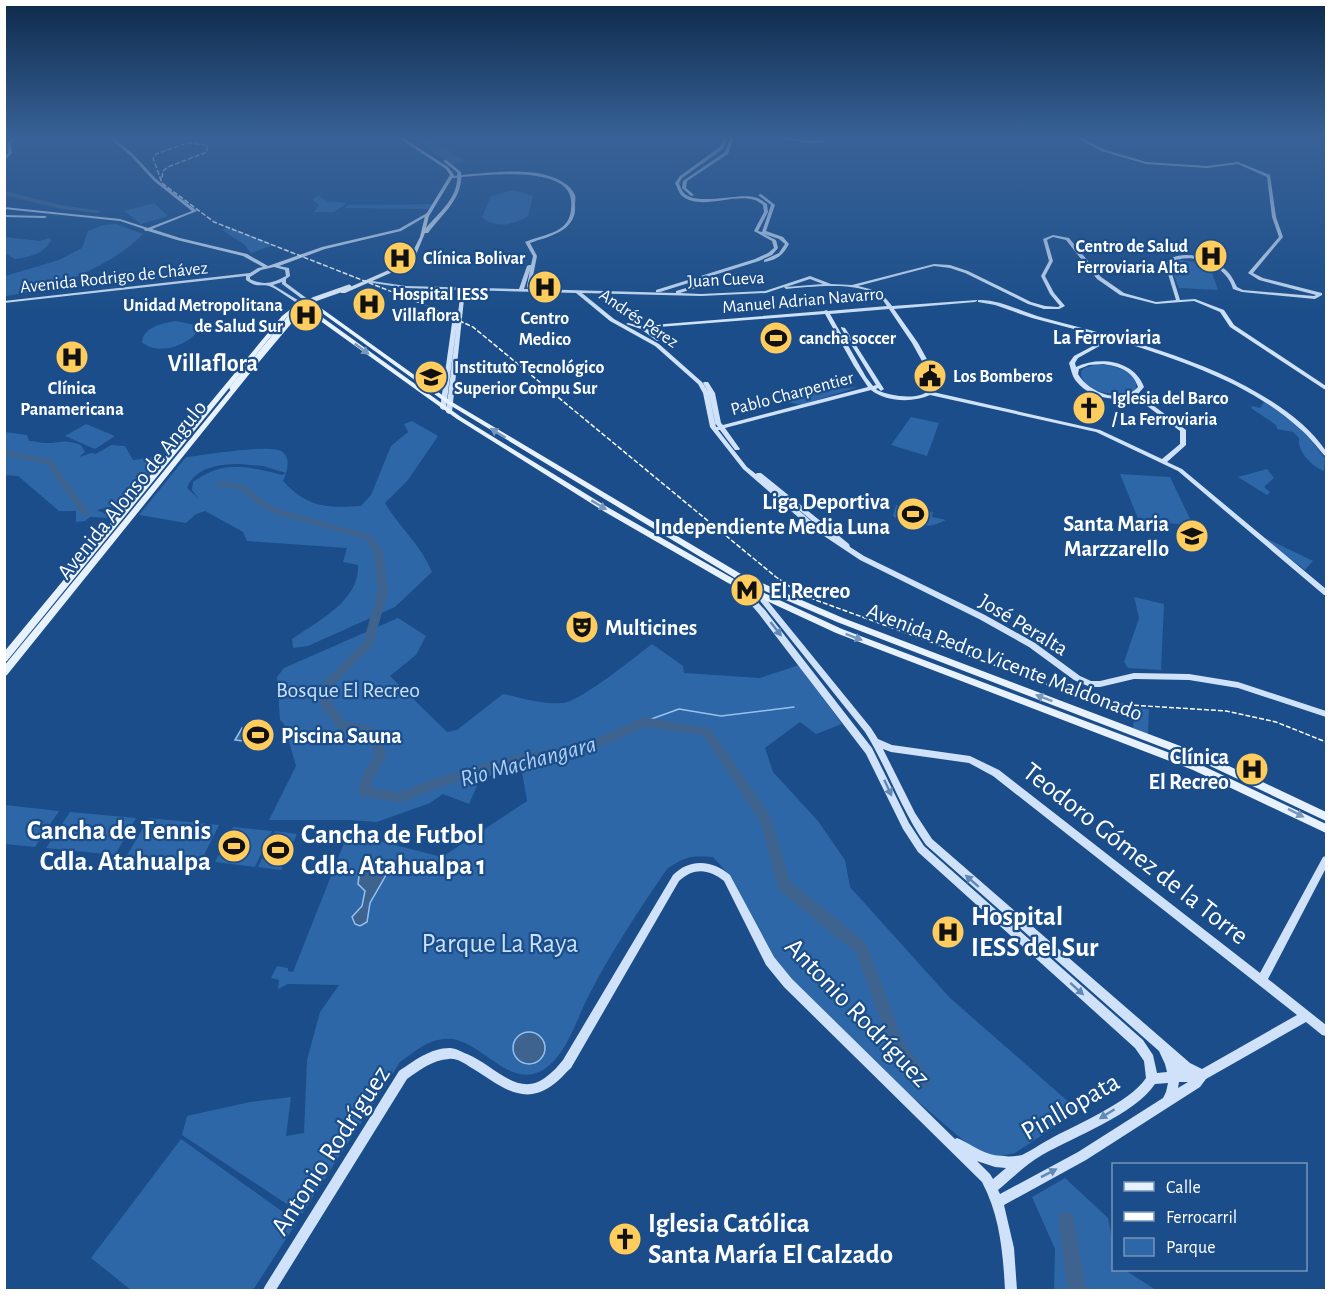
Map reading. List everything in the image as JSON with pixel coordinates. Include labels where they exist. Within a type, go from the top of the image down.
[{"type":"main road","points":[[422,237],[428,214],[438,197]]},
{"type":"main road","points":[[306,303],[367,283],[409,260],[422,237],[450,205],[453,197]]},
{"type":"main road","points":[[214,404],[231,389],[297,309],[309,302],[355,286]]},
{"type":"main road","name":"Avenida Pedro Vicente Maldonado","points":[[306,303],[436,393],[447,405]]},
{"type":"main road","name":"Avenida Pedro Vicente Maldonado","points":[[306,303],[447,405],[743,582],[778,608],[1196,766],[1326,829]]},
{"type":"main road","name":"Avenida Alonso de Angulo","points":[[4,673],[306,303]]},
{"type":"main road","name":"Avenida Alonso de Angulo","points":[[4,660],[291,310],[306,303]]},
{"type":"main road","points":[[223,404],[231,389]]},
{"type":"main road","points":[[436,393],[446,390]]},
{"type":"main road","name":"Avenida Pedro Vicente Maldonado","points":[[743,582],[1200,757],[1267,786],[1326,817]]},
{"type":"street","points":[[146,230],[195,211],[177,197]]},
{"type":"street","points":[[524,242],[547,234],[564,223],[569,216],[572,197]]},
{"type":"street","points":[[690,197],[704,201],[735,197]]},
{"type":"street","points":[[669,292],[757,260],[770,254],[776,248],[776,242],[756,231],[766,212],[762,200],[753,197]]},
{"type":"street","points":[[669,292],[778,257],[786,246],[783,240],[764,232],[773,206],[765,197]]},
{"type":"street","points":[[1178,300],[1167,264],[1172,259],[1182,258],[1216,264],[1232,279],[1235,288],[1242,291],[1318,296],[1261,279],[1250,273],[1280,241],[1281,233],[1274,217],[1272,197]]},
{"type":"street","points":[[4,209],[95,219],[146,230],[241,257],[252,264],[249,282]]},
{"type":"street","points":[[4,209],[109,218],[179,240],[245,255],[267,267]]},
{"type":"street","points":[[411,226],[428,214]]},
{"type":"street","points":[[4,216],[95,219]]},
{"type":"street","points":[[274,266],[338,245],[426,222],[434,222]]},
{"type":"street","points":[[849,287],[933,265],[945,265],[967,271],[1044,307],[1059,308],[1062,306],[1052,294],[1043,276],[1051,261],[1045,239],[1060,236],[1068,239],[1099,278],[1122,294],[1156,303],[1195,300],[1222,311],[1232,326],[1326,388]]},
{"type":"street","points":[[521,291],[530,257],[524,242]]},
{"type":"street","points":[[524,242],[535,256],[529,286],[532,291]]},
{"type":"street","points":[[286,269],[292,263],[338,245]]},
{"type":"street","points":[[266,285],[284,279],[289,273],[286,269],[274,266]]},
{"type":"street","name":"Avenida Rodrigo de Chávez","points":[[4,304],[213,282],[274,266]]},
{"type":"street","name":"Juan Cueva","points":[[367,283],[404,290],[456,289],[594,293],[760,293],[810,277],[830,285]]},
{"type":"street","name":"Avenida Pedro Vicente Maldonado","points":[[284,279],[284,283],[306,303]]},
{"type":"street","name":"Avenida Rodrigo de Chávez","points":[[4,304],[226,280],[266,285]]},
{"type":"street","points":[[513,291],[523,284]]},
{"type":"street","name":"Avenida Pedro Vicente Maldonado","points":[[266,285],[276,287],[306,303]]},
{"type":"street","name":"Juan Cueva","points":[[781,288],[830,285],[849,287],[873,292],[883,297],[890,306]]},
{"type":"street","points":[[447,405],[446,390],[454,323],[458,318],[463,290]]},
{"type":"street","points":[[447,405],[463,290]]},
{"type":"street","name":"Andrés Pérez","points":[[578,292],[606,315],[657,345],[703,386],[710,421],[718,428]]},
{"type":"street","name":"Andrés Pérez","points":[[594,293],[595,302],[625,323],[640,327],[709,385],[718,428]]},
{"type":"street","name":"Manuel Adrian Navarro","points":[[633,330],[640,327],[890,306],[994,302],[1032,317],[1114,337],[1236,384],[1295,420],[1326,454]]},
{"type":"street","points":[[890,306],[936,381],[930,393]]},
{"type":"street","points":[[829,311],[875,387],[885,395],[911,398],[930,393],[1098,431],[1180,470],[1326,593]]},
{"type":"street","points":[[1094,332],[1099,338],[1099,343]]},
{"type":"street","points":[[1073,359],[1083,365],[1107,363],[1125,369],[1138,378],[1141,384],[1135,394],[1124,397],[1095,392],[1084,387],[1077,380],[1071,366],[1073,359],[1099,343],[1114,337]]},
{"type":"street","points":[[1075,372],[1083,365]]},
{"type":"street","name":"Pablo Charpentier","points":[[718,428],[772,413],[803,408],[875,387]]},
{"type":"street","points":[[1135,394],[1183,430],[1183,445],[1163,462]]},
{"type":"street","name":"José Peralta","points":[[718,428],[756,478],[808,522],[850,551],[982,617],[1032,645],[1083,682],[1100,684],[1134,676],[1189,677],[1238,685],[1326,714]]},
{"type":"street","points":[[743,582],[869,751],[906,826],[921,849],[1139,1044],[1149,1059],[1152,1078]]},
{"type":"street","points":[[778,608],[876,741],[915,822],[929,842],[1159,1044],[1186,1066],[1202,1075]]},
{"type":"street","name":"Teodoro Gómez de la Torre","points":[[868,730],[903,749]]},
{"type":"street","name":"Teodoro Gómez de la Torre","points":[[876,741],[891,748],[969,760],[996,773],[1326,1031]]},
{"type":"street","points":[[890,767],[894,756],[903,749]]},
{"type":"street","points":[[1262,979],[1326,860]]},
{"type":"street","name":"Antonio Rodríguez","points":[[269,1290],[403,1075],[429,1058],[452,1053],[515,1089],[534,1088],[555,1078],[567,1064],[654,912],[679,875],[689,868],[716,870],[727,878],[770,961],[788,983],[946,1136],[992,1188],[998,1202],[1011,1290]]},
{"type":"street","name":"Pinllopata","points":[[998,1202],[1082,1156],[1164,1105],[1196,1083],[1202,1075],[1307,1015]]},
{"type":"street","points":[[1159,1044],[1169,1059],[1174,1077],[1171,1095],[1164,1105]]},
{"type":"street","name":"Pinllopata","points":[[992,1188],[1025,1159],[1085,1127],[1145,1090],[1152,1078],[1202,1075]]},
{"type":"street","name":"Antonio Rodríguez","points":[[946,1136],[987,1160],[1001,1163],[1025,1159]]},
{"type":"green space","points":[[321,197],[327,201],[347,203],[334,212],[314,212],[319,205],[312,199]]},
{"type":"green space","points":[[490,197],[533,197],[528,216],[517,222],[498,224],[482,217]]},
{"type":"green space","points":[[154,203],[168,216],[141,224],[124,211]]},
{"type":"green space","points":[[432,204],[432,209],[345,208],[348,205]]},
{"type":"green space","points":[[116,224],[143,234],[114,257],[78,276],[41,289],[5,296],[5,276],[59,260],[82,248],[88,231],[103,225]]},
{"type":"green space","points":[[230,227],[274,245],[251,253],[244,244],[222,230]]},
{"type":"green space","points":[[5,237],[40,241],[49,238],[51,240],[40,252],[15,259],[5,253]]},
{"type":"green space","points":[[1174,259],[1209,264],[1218,290],[1179,288],[1169,263]]},
{"type":"green space","points":[[176,321],[195,325],[197,332],[186,341],[171,348],[155,348],[142,342],[150,329]]},
{"type":"green space","points":[[1098,364],[1124,370],[1136,380],[1136,389],[1121,394],[1094,390],[1087,385],[1081,372],[1084,368]]},
{"type":"green space","points":[[858,387],[801,405],[787,402],[784,394]]},
{"type":"green space","points":[[1264,402],[1299,425],[1325,458],[1324,471],[1303,454],[1299,438],[1293,432],[1277,429],[1276,425],[1251,408],[1252,406],[1260,408]]},
{"type":"green space","points":[[911,417],[939,423],[927,456],[891,445]]},
{"type":"green space","points":[[412,421],[438,436],[408,480],[385,503],[422,553],[432,572],[395,607],[308,646],[293,648],[292,639],[336,608],[352,589],[357,577],[358,565],[343,562],[347,548],[247,541],[243,532],[205,511],[196,514],[186,523],[139,515],[186,457],[263,449],[281,451],[287,457],[288,465],[286,474],[283,481],[301,497],[328,506],[361,506],[371,495],[391,446],[408,432],[404,424]],"holes":[[[232,464],[263,466],[286,473],[282,475],[247,467],[226,468],[215,470],[193,482],[192,490],[198,498],[187,488],[196,475],[209,468]]]},
{"type":"green space","points":[[86,424],[115,436],[95,449],[65,436]]},
{"type":"green space","points":[[5,432],[27,435],[29,441],[81,445],[85,452],[79,457],[91,453],[96,454],[111,445],[125,446],[133,460],[164,456],[128,503],[97,510],[108,515],[107,518],[90,517],[85,521],[76,522],[76,511],[59,511],[18,476],[5,475]]},
{"type":"green space","points":[[1267,469],[1274,478],[1264,487],[1270,492],[1267,495],[1238,477]]},
{"type":"green space","points":[[1120,474],[1170,477],[1193,525],[1139,521]]},
{"type":"green space","name":"Liga Deportiva Independiente Media Luna","points":[[896,505],[933,512],[932,517],[946,520],[926,526],[905,522],[893,516]]},
{"type":"green space","points":[[1259,535],[1313,561],[1305,570]]},
{"type":"green space","points":[[1134,597],[1164,604],[1161,670],[1128,668],[1124,662],[1139,618]]},
{"type":"green space","name":"Parque La Raya","points":[[398,618],[426,636],[416,655],[390,676],[447,732],[457,730],[503,694],[548,703],[563,703],[571,700],[608,678],[652,644],[683,666],[684,673],[760,678],[799,665],[842,724],[816,734],[800,722],[765,748],[773,772],[818,821],[845,860],[850,887],[950,998],[1079,1111],[1015,1153],[993,1158],[970,1146],[857,1050],[789,982],[759,935],[732,878],[713,857],[699,857],[684,859],[667,869],[615,948],[565,1046],[551,1064],[530,1075],[505,1068],[457,1040],[438,1040],[420,1048],[400,1062],[302,1214],[182,1135],[187,1116],[250,1102],[291,1097],[286,1136],[304,1133],[307,1060],[320,1012],[339,985],[288,984],[278,989],[279,980],[271,978],[277,966],[288,968],[288,971],[293,972],[348,833],[442,857],[527,801],[522,772],[505,771],[480,779],[469,804],[443,794],[430,803],[377,822],[269,820],[296,766],[284,724],[280,720],[277,677],[284,668]]},
{"type":"green space","points":[[1135,708],[1149,709],[1148,734],[1133,728]]},
{"type":"green space","points":[[5,805],[59,811],[35,847],[5,844]]},
{"type":"green space","points":[[70,812],[136,818],[115,855],[46,848]]},
{"type":"green space","points":[[149,818],[219,825],[200,863],[127,855]]},
{"type":"green space","points":[[233,827],[272,831],[255,867],[215,862]]},
{"type":"green space","name":"Cancha de Futbol Cdla. Atahualpa 1","points":[[275,831],[297,834],[281,870],[258,867]]},
{"type":"green space","points":[[181,1139],[297,1222],[253,1290],[131,1290],[91,1258]]},
{"type":"green space","points":[[1065,1178],[1108,1218],[1112,1237],[1112,1271],[1127,1271],[1156,1290],[1054,1290],[1055,1249],[1032,1197]]},
{"type":"shaded area","points":[[242,728],[265,728],[259,743],[235,740]]},
{"type":"shaded area","points":[[373,865],[379,866],[386,875],[370,903],[367,922],[360,926],[355,924],[352,917],[362,906],[365,891],[358,884],[359,876]]},
{"type":"shaded area","points":[[529,1032],[540,1037],[545,1048],[540,1059],[529,1064],[518,1059],[513,1048],[518,1037]]},
{"type":"waterway","points":[[22,197],[61,207],[98,211]]},
{"type":"waterway","name":"Rio Machangara","points":[[4,452],[49,462],[85,513]]},
{"type":"waterway","name":"Rio Machangara","points":[[220,484],[241,487],[267,507],[282,513],[368,537],[378,551],[383,591],[368,645],[328,684],[325,703],[341,725],[372,732],[381,755],[367,778],[364,792],[400,798],[439,782],[512,761],[588,748],[643,722],[706,731],[766,819],[784,885],[861,948],[898,1048],[923,1080]]},
{"type":"waterway","points":[[643,722],[679,709],[721,716],[794,707]]},
{"type":"waterway","points":[[1066,1220],[1077,1290]]},
{"type":"railway","points":[[181,197],[214,222],[418,302],[473,327],[776,577],[802,595],[1098,703],[1226,711],[1276,722],[1326,742]]},
{"type":"place","name":"Centro de Salud Ferroviaria Alta","points":[[1211,256]]},
{"type":"place","name":"Clínica Bolivar","points":[[400,258]]},
{"type":"place","name":"Centro Medico","points":[[545,287]]},
{"type":"place","name":"Hospital IESS Villaflora","points":[[369,304]]},
{"type":"place","name":"Unidad Metropolitana de Salud Sur","points":[[306,315]]},
{"type":"place","name":"cancha soccer","points":[[776,338]]},
{"type":"place","name":"Clínica Panamericana","points":[[72,357]]},
{"type":"place","name":"Los Bomberos","points":[[930,376]]},
{"type":"place","name":"Instituto Tecnológico Superior Compu Sur","points":[[431,377]]},
{"type":"place","name":"Iglesia del Barco / La Ferroviaria","points":[[1089,408]]},
{"type":"place","name":"Liga Deportiva Independiente Media Luna","points":[[913,514]]},
{"type":"place","name":"Santa Maria Marzzarello","points":[[1192,536]]},
{"type":"place","name":"El Recreo","points":[[747,590]]},
{"type":"place","name":"Multicines","points":[[582,627]]},
{"type":"place","name":"Piscina Sauna","points":[[258,735]]},
{"type":"place","name":"Clínica El Recreo","points":[[1252,769]]},
{"type":"place","name":"Cancha de Tennis Cdla. Atahualpa","points":[[234,846]]},
{"type":"place","name":"Cancha de Futbol Cdla. Atahualpa 1","points":[[278,850]]},
{"type":"place","name":"Hospital IESS del Sur","points":[[948,932]]},
{"type":"place","name":"Iglesia Católica Santa María El Calzado","points":[[625,1239]]},
{"type":"district","name":"La Ferroviaria","points":[[1107,337]]},
{"type":"district","name":"Villaflora","points":[[213,363]]},
{"type":"park label","name":"Bosque El Recreo","points":[[348,689]]}]
